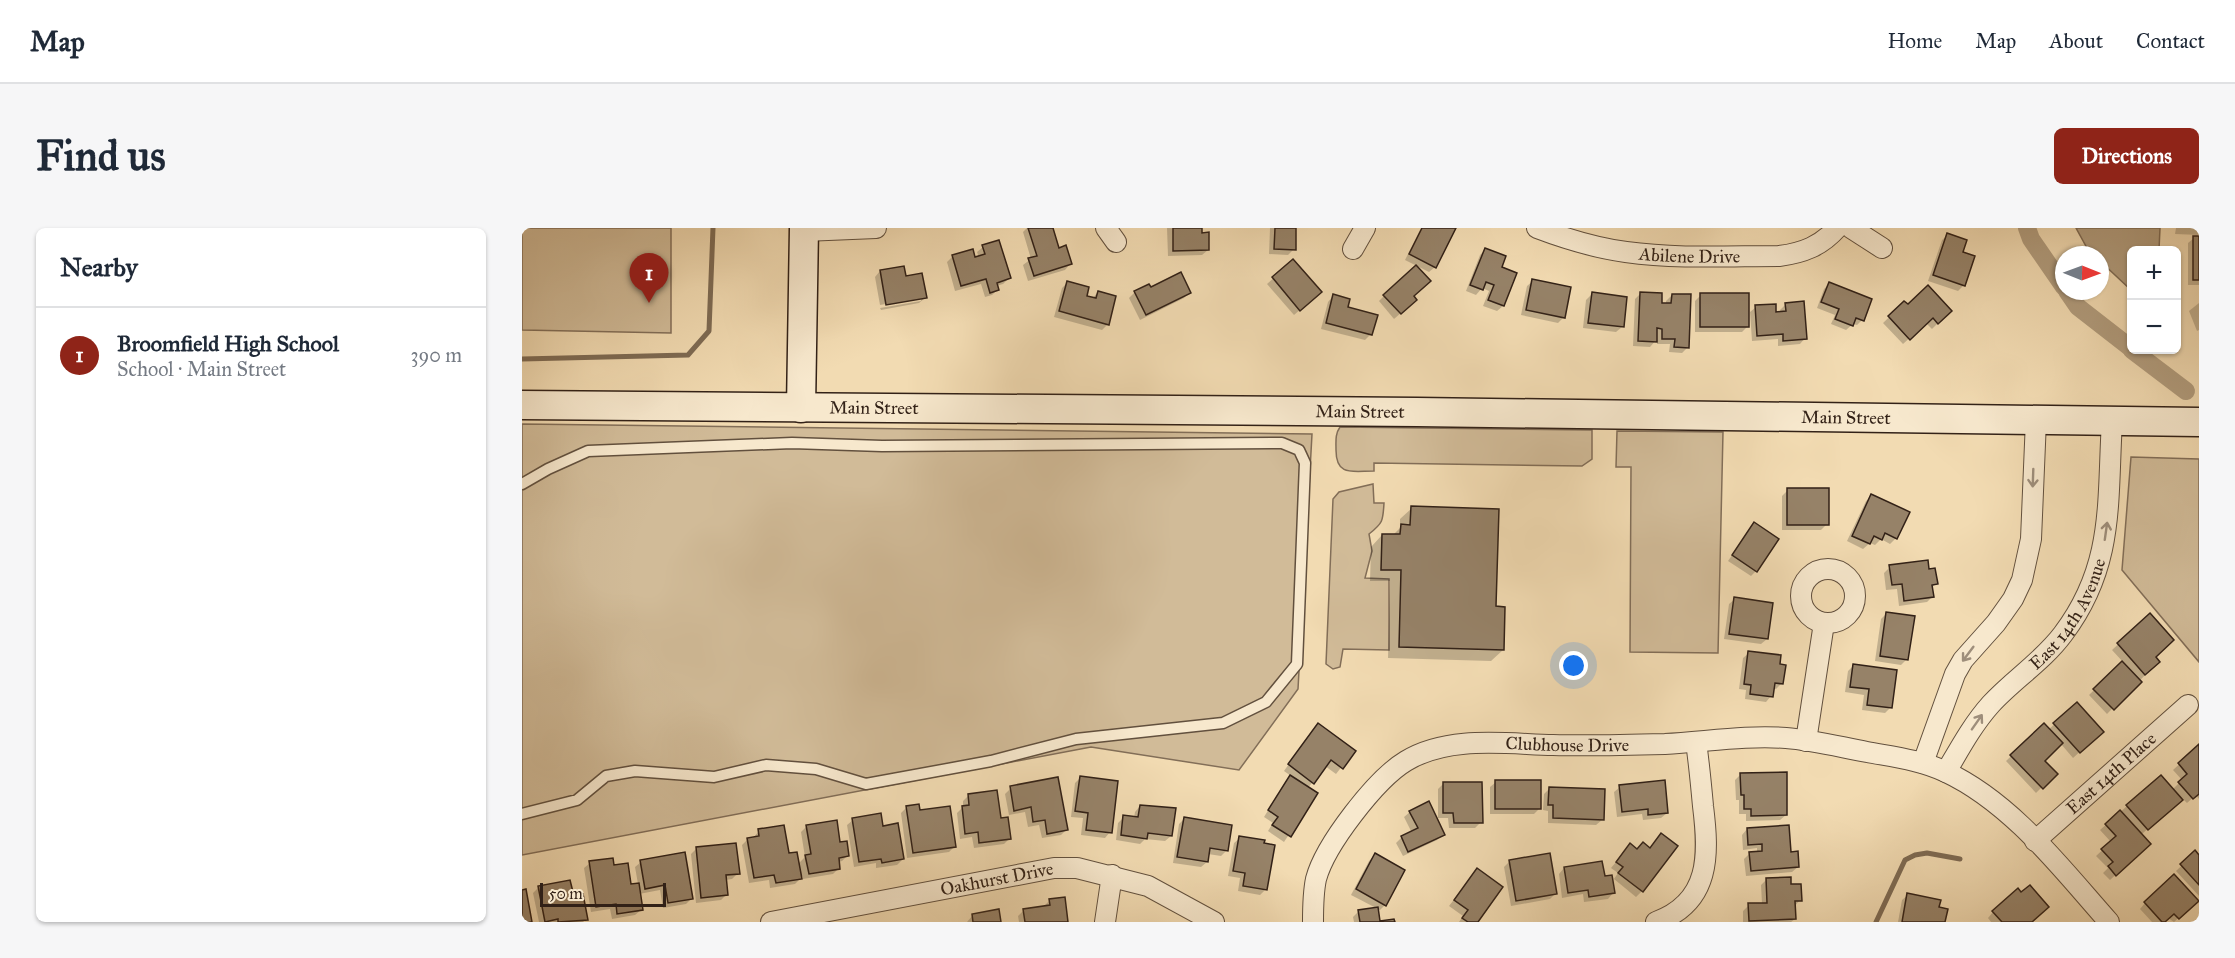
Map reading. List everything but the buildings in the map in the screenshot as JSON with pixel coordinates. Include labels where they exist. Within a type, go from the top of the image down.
[{"type":"main road","points":[[801,408],[804,229]]},
{"type":"main road","name":"Main Street","points":[[522,405],[1417,412],[2199,422]]},
{"type":"street","points":[[804,229],[876,228]]},
{"type":"street","points":[[1353,249],[1365,228]]},
{"type":"street","name":"Abilene Drive","points":[[1537,228],[1590,245],[1625,252],[1779,256],[1811,249],[1827,239],[1837,228]]},
{"type":"street","points":[[1851,228],[1882,248]]},
{"type":"street","points":[[2036,420],[2031,539],[2022,580],[2013,599],[1996,623],[1973,646],[1959,667],[1923,763],[1946,772],[1981,791],[2000,805],[2035,841],[2100,919]]},
{"type":"street","name":"East 14th Avenue","points":[[1946,772],[1976,721],[2062,636],[2080,610],[2094,580],[2106,534],[2112,421]]},
{"type":"street","points":[[1806,741],[1824,623]]},
{"type":"street","name":"East 14th Place","points":[[2035,841],[2188,705]]},
{"type":"street","name":"Clubhouse Drive","points":[[1313,922],[1316,879],[1325,856],[1338,836],[1390,772],[1407,760],[1432,750],[1464,744],[1593,746],[1762,737],[1806,741],[1923,763]]},
{"type":"street","points":[[1656,922],[1678,910],[1689,900],[1701,881],[1706,861],[1707,842],[1696,742]]},
{"type":"street","name":"Oakhurst Drive","points":[[771,922],[1054,868],[1077,868],[1112,875],[1163,892],[1214,922]]},
{"type":"street","points":[[1105,922],[1112,875]]},
{"type":"lane","points":[[522,484],[548,468],[588,451],[792,443],[894,446],[1282,443],[1299,450],[1305,463],[1297,664],[1266,702],[1223,723],[1076,739],[991,761],[866,784],[816,769],[766,765],[714,777],[635,771],[606,776],[577,800],[522,814]]},
{"type":"shaded area","points":[[522,228],[671,228],[671,333],[522,330]]},
{"type":"shaded area","points":[[2076,228],[2160,228],[2159,246],[2127,246],[2127,286],[2109,269],[2109,246],[2086,246]]},
{"type":"shaded area","points":[[522,424],[1312,434],[1298,689],[1239,770],[1091,747],[522,855]]},
{"type":"shaded area","points":[[1340,427],[1592,430],[1592,459],[1582,466],[1374,463],[1374,471],[1347,471],[1342,469],[1337,459],[1336,438]]},
{"type":"shaded area","points":[[1617,431],[1723,432],[1718,653],[1630,652],[1631,467],[1616,467]]},
{"type":"shaded area","points":[[2131,457],[2199,459],[2199,662],[2122,570]]},
{"type":"shaded area","points":[[1373,484],[1374,503],[1384,503],[1384,509],[1380,524],[1369,534],[1372,551],[1365,578],[1389,579],[1389,650],[1343,649],[1340,667],[1333,669],[1326,664],[1333,499],[1339,492]]},
{"type":"waterway","points":[[522,359],[688,355],[709,331],[713,228]]},
{"type":"waterway","points":[[2027,228],[2031,239],[2055,274]]},
{"type":"waterway","points":[[2073,300],[2078,307],[2127,345]]},
{"type":"waterway","points":[[2137,354],[2186,391]]},
{"type":"waterway","points":[[1876,922],[1905,860],[1927,853],[1960,859]]},
{"type":"place","name":"Broomfield High School","points":[[649,303]]}]
